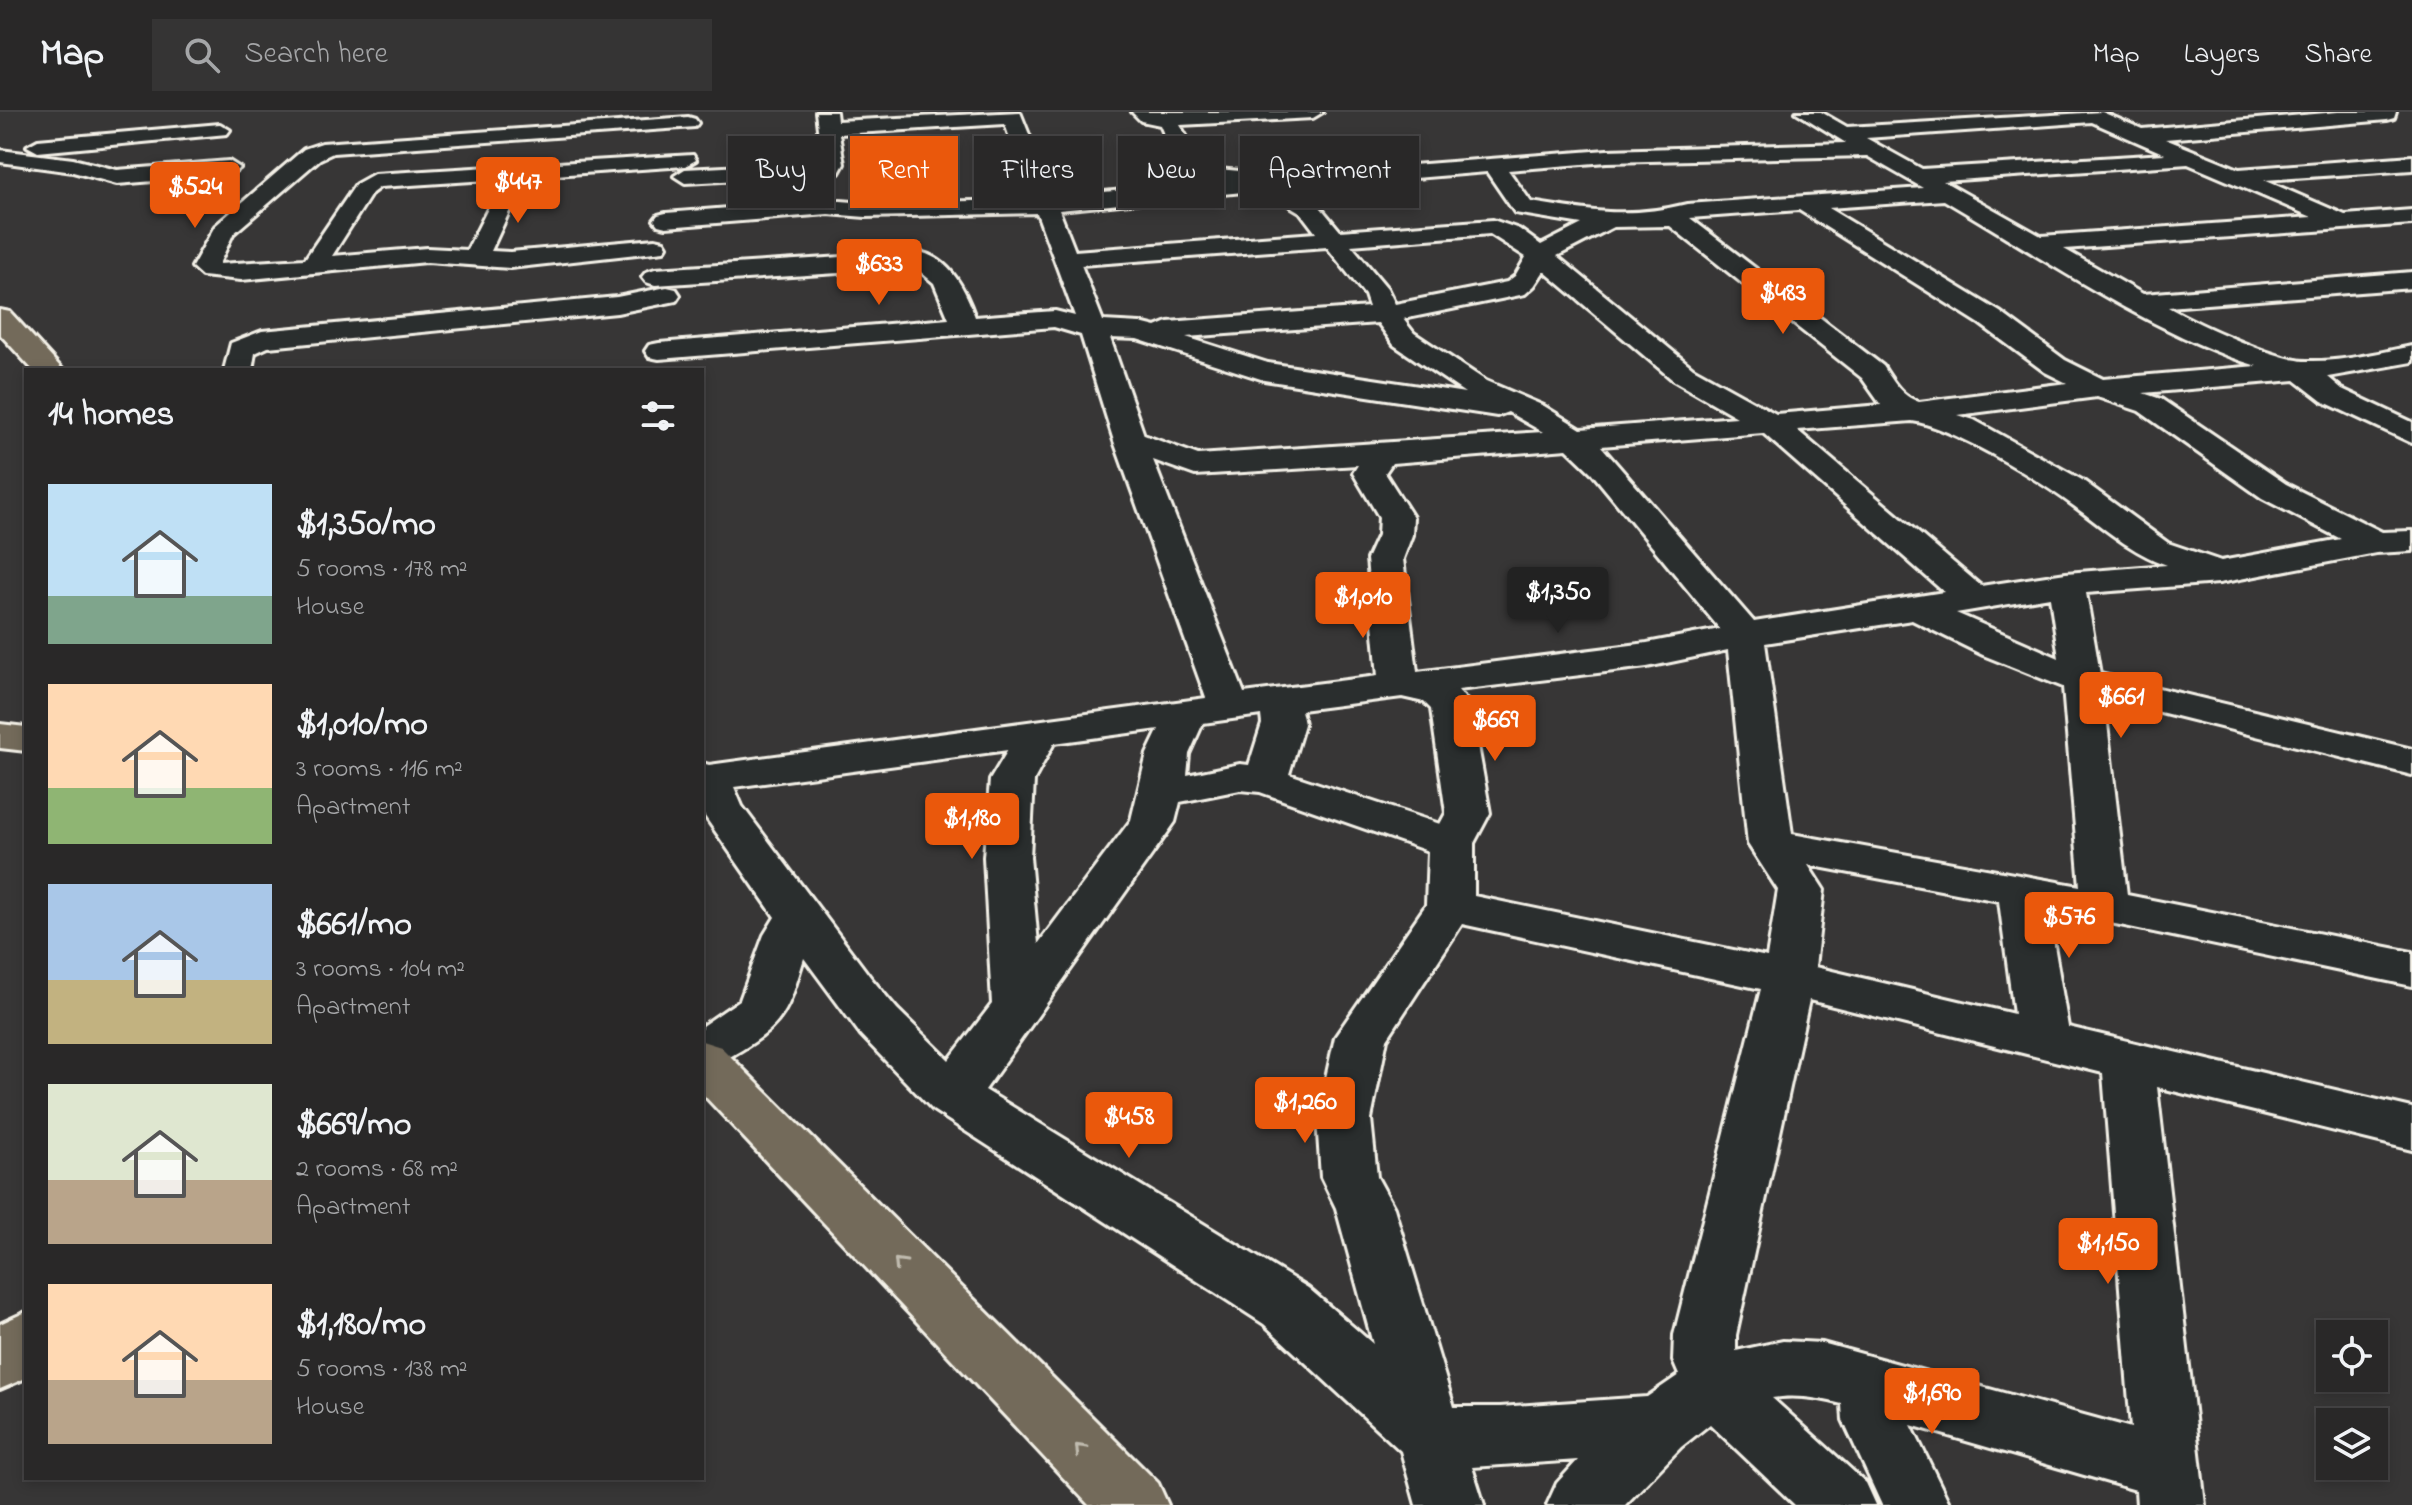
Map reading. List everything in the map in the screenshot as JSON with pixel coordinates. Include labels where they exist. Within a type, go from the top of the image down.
[{"type":"highway","points":[[0,318],[47,368]]},
{"type":"highway","points":[[0,736],[24,739]]},
{"type":"highway","points":[[704,1062],[1134,1505]]},
{"type":"highway","points":[[0,1362],[24,1341]]},
{"type":"street","points":[[1155,116],[1313,112]]},
{"type":"street","points":[[1806,112],[2137,302],[2213,340],[2301,370],[2332,395],[2412,434]]},
{"type":"street","points":[[1927,112],[1956,126]]},
{"type":"street","points":[[2138,135],[2388,113],[2412,117]]},
{"type":"street","points":[[1846,133],[2090,114],[2342,222]]},
{"type":"street","points":[[313,266],[364,189],[374,181],[518,170],[831,168],[827,120],[1011,115],[1019,136]]},
{"type":"street","points":[[1155,116],[1184,157],[1202,171],[1240,176]]},
{"type":"street","points":[[655,246],[510,260],[442,255],[224,272],[205,267],[217,237],[223,231],[312,154],[329,147],[689,118],[685,168],[655,246],[661,286],[657,360],[1055,319],[1093,329],[1140,331],[1385,314],[1448,304],[1516,288],[1525,281],[1540,255],[1608,221]]},
{"type":"street","points":[[0,150],[220,130]]},
{"type":"street","points":[[1419,171],[1607,156],[1873,149]]},
{"type":"street","points":[[0,156],[65,164],[117,177],[229,168]]},
{"type":"street","points":[[1920,176],[2192,158]]},
{"type":"street","points":[[2234,176],[2412,163]]},
{"type":"street","points":[[1493,165],[1523,208],[1608,221],[1672,219],[1873,372],[1891,399],[1912,412],[1963,427],[2070,487],[2156,550],[2219,572]]},
{"type":"street","points":[[475,258],[518,170]]},
{"type":"street","points":[[1102,198],[1240,185]]},
{"type":"street","points":[[1672,219],[1671,215],[1687,211],[1949,193]]},
{"type":"street","points":[[1803,203],[1990,318],[2055,366],[2099,388],[2150,405],[2274,491],[2394,542]]},
{"type":"street","points":[[666,220],[828,207],[866,210],[974,208]]},
{"type":"street","points":[[1045,208],[1093,329],[1150,496],[1208,710]]},
{"type":"street","points":[[1309,208],[1378,294],[1385,314],[1404,339],[1476,387],[1533,412],[1575,439],[1602,465],[1745,635],[1771,844],[1801,890],[1789,978],[1705,1335],[1705,1361],[1715,1387],[1842,1505]]},
{"type":"street","points":[[2036,244],[2410,218]]},
{"type":"street","points":[[1064,259],[1493,227],[1510,234],[1540,255],[1683,374],[1767,421],[1974,599]]},
{"type":"street","points":[[238,368],[241,349],[262,339],[617,305],[661,286],[920,260],[947,283],[956,298],[965,327]]},
{"type":"street","points":[[2137,302],[2412,280]]},
{"type":"street","points":[[1140,331],[1264,371],[1533,412]]},
{"type":"street","points":[[1130,441],[1195,465],[1382,453],[1912,412],[2099,388],[2355,366],[2412,354]]},
{"type":"street","points":[[1382,453],[1369,473],[1396,517],[1395,535],[1385,559],[1399,685]]},
{"type":"street","points":[[1150,496],[1195,465]]},
{"type":"street","points":[[1657,1425],[1539,1435],[1432,1437],[1286,1306],[952,1096],[879,1022],[721,808],[705,777],[1279,700],[1647,655],[1745,635],[2066,584],[2219,572],[2394,542]]},
{"type":"street","points":[[2066,584],[2082,681],[2105,906]]},
{"type":"street","points":[[1917,608],[1997,647],[2082,681],[2412,762]]},
{"type":"street","points":[[1399,685],[1437,693],[1451,706],[1468,813],[1451,843],[1450,906],[1361,1037],[1344,1119],[1349,1177],[1365,1208],[1450,1505]]},
{"type":"street","points":[[1266,780],[1283,724],[1279,700]]},
{"type":"street","points":[[952,1096],[1153,822],[1168,754],[1208,710]]},
{"type":"street","points":[[1018,1010],[1007,857],[1012,780],[1038,734]]},
{"type":"street","points":[[1161,793],[1240,777],[1266,780],[1451,843]]},
{"type":"street","points":[[1771,844],[2105,906],[2412,969]]},
{"type":"street","points":[[2021,891],[2044,1040]]},
{"type":"street","points":[[1450,906],[1789,978],[2412,1129]]},
{"type":"street","points":[[704,1049],[754,1018],[763,1006],[791,929],[804,923]]},
{"type":"street","points":[[1581,1505],[1657,1425],[1692,1398],[1740,1374],[1785,1367],[1822,1371],[1872,1385],[2169,1487],[2128,1060]]},
{"type":"street","points":[[1872,1385],[1876,1420],[1916,1505]]}]
